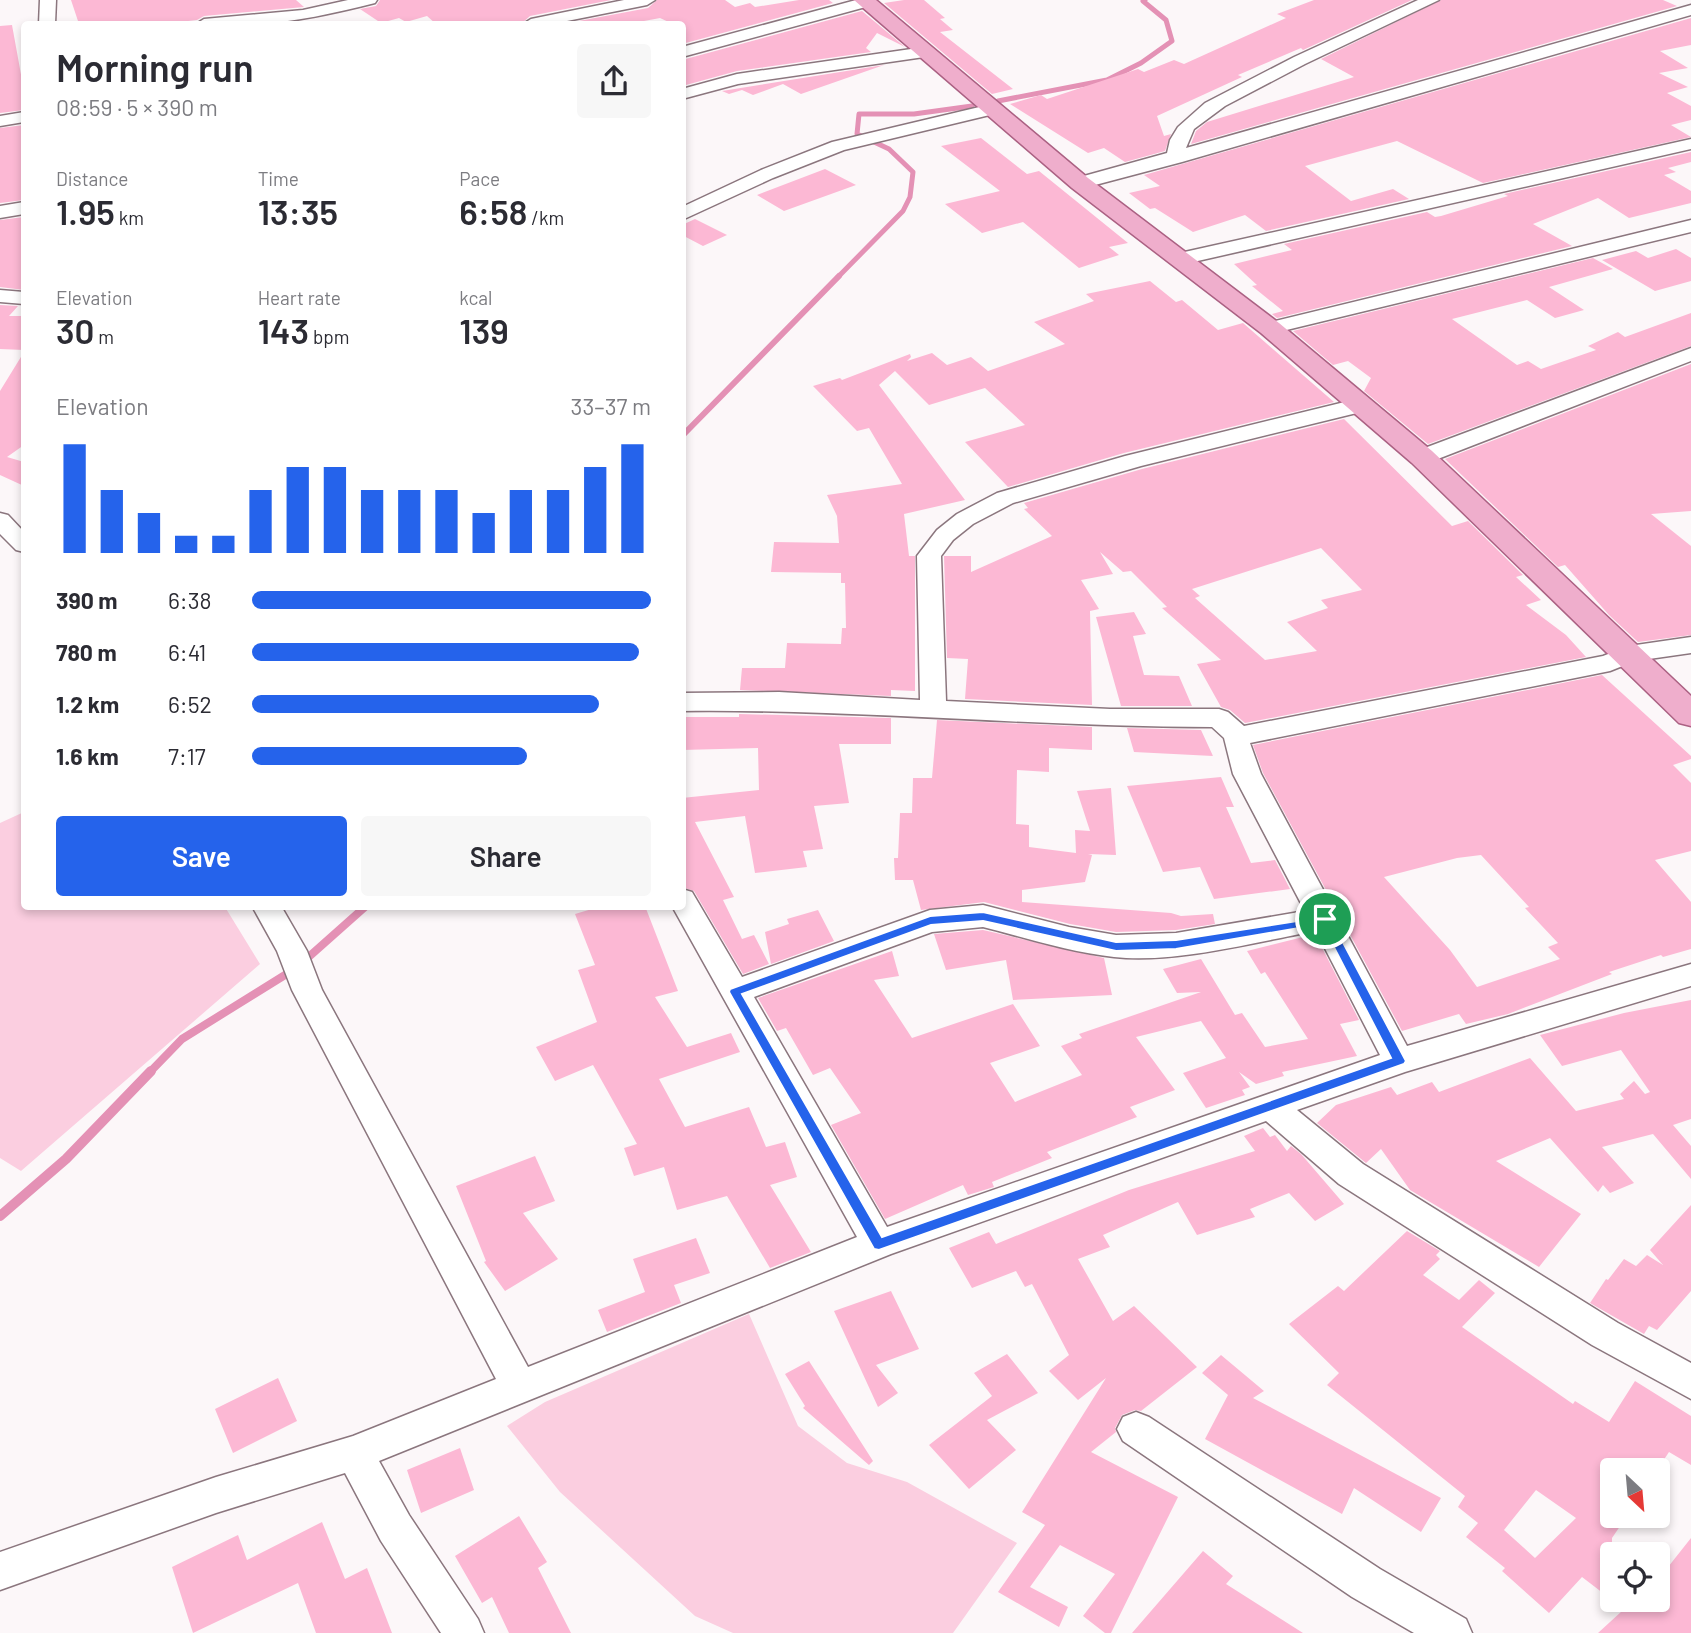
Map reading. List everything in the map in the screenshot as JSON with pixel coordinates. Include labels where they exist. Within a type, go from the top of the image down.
[{"type":"main road","points":[[865,1],[1080,183],[1270,328],[1422,457],[1691,715]]},
{"type":"street","points":[[47,21],[48,0]]},
{"type":"street","points":[[211,21],[220,17],[303,15],[369,0]]},
{"type":"street","points":[[546,21],[647,0]]},
{"type":"street","points":[[1176,158],[1175,145],[1186,129],[1197,117],[1222,101],[1290,64],[1431,0]]},
{"type":"street","points":[[686,51],[865,1]]},
{"type":"street","points":[[1080,183],[1643,26],[1691,10]]},
{"type":"street","points":[[686,93],[737,79],[925,52]]},
{"type":"street","points":[[686,213],[767,174],[838,146],[992,109]]},
{"type":"street","points":[[0,121],[21,118]]},
{"type":"street","points":[[1180,259],[1691,144]]},
{"type":"street","points":[[0,212],[21,208]]},
{"type":"street","points":[[1270,328],[1691,226]]},
{"type":"street","points":[[0,296],[21,298]]},
{"type":"street","points":[[1422,457],[1691,354]]},
{"type":"street","points":[[933,708],[929,556],[945,534],[965,519],[1005,498],[1056,483],[1133,461],[1361,405]]},
{"type":"street","points":[[0,520],[21,542]]},
{"type":"street","points":[[1238,736],[1610,663],[1629,654],[1691,645]]},
{"type":"street","points":[[686,702],[779,701],[1110,718],[1219,718],[1238,736]]},
{"type":"street","points":[[1238,736],[1237,743],[1247,774],[1399,1061]]},
{"type":"street","points":[[686,906],[879,1244]]},
{"type":"street","points":[[268,910],[292,951],[307,989],[519,1386]]},
{"type":"street","points":[[735,992],[930,921],[983,916],[1116,946],[1176,944],[1325,919]]},
{"type":"street","points":[[0,1571],[216,1495],[354,1453],[879,1244],[1270,1106],[1399,1061],[1691,975]]},
{"type":"street","points":[[1270,1106],[1351,1174],[1605,1334],[1691,1382]]},
{"type":"street","points":[[1136,1429],[1366,1583],[1452,1633]]},
{"type":"street","points":[[354,1453],[395,1528],[464,1633]]},
{"type":"shaded area","points":[[21,813],[21,910],[227,910],[260,964],[21,1171],[0,1158],[0,823]]},
{"type":"shaded area","points":[[749,1314],[798,1426],[847,1463],[907,1482],[1017,1543],[953,1633],[733,1633],[695,1616],[560,1492],[507,1426],[545,1402]]},
{"type":"building","points":[[71,0],[296,0],[304,7],[204,16],[188,21],[78,21]]},
{"type":"building","points":[[380,0],[611,0],[530,16],[524,21],[433,21],[427,16],[410,21],[399,18],[378,21],[360,9],[376,6]]},
{"type":"building","points":[[657,0],[725,0],[735,7],[750,3],[755,7],[799,0],[829,0],[833,3],[686,43],[686,21],[666,21],[660,18],[644,21],[579,21],[648,8]]},
{"type":"building","points":[[924,0],[945,18],[940,19],[953,30],[940,32],[1013,89],[992,94],[884,3]]},
{"type":"building","points":[[1314,0],[1412,0],[1303,50],[1301,48],[1238,75],[1242,77],[1157,116],[1164,136],[1171,134],[1165,151],[1125,162],[1104,148],[1088,153],[1010,104],[1041,95],[1047,99],[1138,69],[1144,72],[1174,60],[1184,64],[1286,18],[1277,14]]},
{"type":"building","points":[[1441,0],[1663,0],[1677,6],[1191,144],[1196,131],[1207,122],[1354,77],[1321,59]]},
{"type":"building","points":[[862,11],[905,47],[877,33],[866,48],[871,52],[737,71],[686,85],[686,59]]},
{"type":"building","points":[[1691,18],[1691,45],[1660,51],[1688,68],[1659,73],[1688,87],[1667,93],[1691,106],[1691,120],[1671,125],[1691,137],[1483,183],[1397,141],[1305,166],[1351,201],[1393,189],[1409,199],[1266,231],[1245,215],[1193,232],[1155,208],[1150,209],[1129,193],[1160,186],[1144,175]]},
{"type":"building","points":[[12,25],[21,74],[21,110],[0,113],[0,26]]},
{"type":"building","points":[[884,65],[801,94],[783,84],[753,95],[742,90],[729,94],[722,91]]},
{"type":"building","points":[[21,125],[21,200],[0,203],[0,128]]},
{"type":"building","points":[[981,138],[1027,174],[1039,171],[1128,243],[1109,247],[1119,255],[1079,268],[1023,222],[982,233],[945,204],[1000,191],[941,146]]},
{"type":"building","points":[[1691,152],[1691,162],[1668,168],[1676,172],[1664,175],[1691,191],[1691,203],[1629,218],[1598,198],[1533,224],[1572,246],[1277,318],[1272,314],[1283,311],[1252,286],[1257,285],[1234,264],[1292,250],[1284,244],[1427,212],[1435,217],[1441,216],[1508,196],[1504,194]]},
{"type":"building","points":[[825,169],[856,185],[784,211],[757,195]]},
{"type":"building","points":[[21,217],[21,290],[0,287],[0,220]]},
{"type":"building","points":[[695,219],[727,235],[703,246],[686,237],[686,223]]},
{"type":"building","points":[[1676,249],[1691,258],[1691,281],[1655,291],[1602,260],[1636,251],[1648,258]]},
{"type":"building","points":[[1593,258],[1613,269],[1549,287],[1584,310],[1555,318],[1527,300],[1452,319],[1517,365],[1528,361],[1541,369],[1596,350],[1588,346],[1618,332],[1625,337],[1691,313],[1691,346],[1428,444],[1364,391],[1371,378],[1348,361],[1333,365],[1293,331]]},
{"type":"building","points":[[1150,281],[1176,302],[1182,300],[1218,330],[1243,323],[1334,402],[1124,453],[1008,487],[965,442],[1025,425],[985,388],[929,405],[895,371],[879,385],[965,500],[904,514],[909,556],[915,556],[915,691],[891,690],[891,696],[740,690],[742,668],[785,668],[787,643],[841,644],[842,628],[846,628],[845,583],[841,583],[841,573],[771,572],[774,542],[839,543],[837,516],[827,495],[902,484],[869,428],[857,431],[813,386],[840,378],[842,380],[910,354],[911,357],[907,361],[932,353],[947,365],[971,357],[988,371],[1065,344],[1034,322],[1094,301],[1086,294]]},
{"type":"building","points":[[0,305],[18,306],[9,316],[21,316],[21,350],[0,349]]},
{"type":"building","points":[[21,357],[21,447],[7,457],[21,461],[21,485],[0,475],[0,391]]},
{"type":"building","points":[[1691,364],[1691,511],[1651,514],[1691,546],[1691,635],[1638,642],[1609,615],[1565,565],[1558,567],[1445,459]]},
{"type":"building","points":[[1344,419],[1452,526],[1468,521],[1523,575],[1516,577],[1541,600],[1526,605],[1566,635],[1586,657],[1245,723],[1230,710],[1221,707],[1197,664],[1221,660],[1162,608],[1167,607],[1131,571],[1123,572],[1100,552],[1113,574],[1081,580],[1099,609],[1090,611],[1092,705],[965,699],[968,659],[947,658],[944,556],[971,556],[971,572],[1052,536],[1024,509],[1028,508],[1024,503],[1142,469]],"holes":[[[1321,548],[1362,590],[1321,600],[1328,608],[1287,622],[1317,651],[1265,660],[1195,598],[1200,596],[1192,589]]]},
{"type":"building","points":[[1134,612],[1146,634],[1133,636],[1144,675],[1179,676],[1192,706],[1121,706],[1096,617]]},
{"type":"building","points":[[1602,675],[1691,756],[1691,759],[1673,765],[1691,783],[1691,851],[1655,860],[1691,902],[1691,949],[1663,957],[1661,955],[1609,972],[1612,974],[1508,1014],[1466,1024],[1459,1014],[1402,1031],[1263,773],[1253,745]],"holes":[[[1481,855],[1529,907],[1525,908],[1558,943],[1548,947],[1560,959],[1477,987],[1450,950],[1384,877],[1457,858]]]},
{"type":"building","points":[[739,714],[891,718],[891,744],[839,744],[849,803],[814,806],[823,849],[803,851],[807,867],[755,873],[745,816],[695,822],[734,897],[723,900],[742,939],[754,935],[769,964],[743,974],[694,891],[686,888],[686,798],[759,790],[758,748],[686,750],[686,717],[739,717]]},
{"type":"building","points":[[937,720],[1092,727],[1092,750],[1049,748],[1049,772],[1017,770],[1016,824],[1029,825],[1029,847],[1076,853],[1075,830],[1090,831],[1077,791],[1111,788],[1116,855],[1088,854],[1092,855],[1085,882],[1022,890],[1022,902],[1171,913],[1181,916],[1213,914],[1215,924],[1176,930],[1116,932],[1070,924],[984,902],[921,910],[913,880],[895,880],[894,858],[898,858],[900,813],[912,813],[913,778],[932,778]]},
{"type":"building","points":[[1127,728],[1201,730],[1213,756],[1134,752]]},
{"type":"building","points":[[1221,777],[1234,807],[1226,807],[1251,863],[1275,860],[1290,889],[1214,899],[1200,867],[1163,872],[1127,786]]},
{"type":"building","points":[[588,910],[647,910],[678,991],[655,997],[687,1047],[731,1033],[740,1052],[659,1079],[685,1127],[749,1107],[766,1147],[785,1142],[797,1177],[770,1185],[811,1252],[770,1268],[727,1196],[677,1210],[664,1167],[634,1176],[624,1148],[637,1144],[593,1065],[555,1081],[536,1047],[597,1022],[578,970],[595,965],[575,914]]},
{"type":"building","points":[[818,910],[834,941],[771,964],[765,932],[789,924],[787,919]]},
{"type":"building","points":[[983,930],[1104,958],[1112,995],[1013,1000],[1006,960],[946,970],[934,934]]},
{"type":"building","points":[[1315,934],[1359,1020],[1340,1024],[1357,1056],[1282,1072],[1284,1076],[1256,1084],[1239,1072],[1250,1087],[1242,1090],[1245,1095],[1206,1108],[1183,1073],[1226,1058],[1201,1021],[1136,1037],[1175,1090],[1130,1107],[1137,1117],[1047,1152],[1052,1158],[992,1182],[994,1187],[968,1195],[963,1185],[885,1219],[831,1125],[861,1113],[830,1068],[813,1075],[786,1028],[777,1031],[758,998],[892,951],[899,976],[874,980],[912,1038],[1013,1004],[1040,1046],[990,1063],[1015,1102],[1082,1075],[1061,1046],[1082,1038],[1079,1034],[1201,992],[1177,993],[1163,969],[1201,959],[1235,1015],[1242,1013],[1265,1047],[1308,1039],[1265,972],[1261,974],[1247,951]]},
{"type":"building","points":[[1691,1000],[1691,1119],[1673,1125],[1691,1146],[1691,1179],[1653,1134],[1602,1147],[1634,1183],[1610,1193],[1603,1185],[1598,1192],[1550,1138],[1496,1161],[1581,1214],[1539,1267],[1410,1190],[1381,1149],[1366,1163],[1317,1123],[1336,1105],[1391,1087],[1397,1095],[1432,1082],[1439,1092],[1530,1058],[1576,1111],[1624,1099],[1620,1094],[1634,1081],[1645,1094],[1650,1092],[1621,1050],[1562,1066],[1540,1035],[1624,1013]]},
{"type":"building","points":[[1263,1128],[1270,1137],[1275,1135],[1287,1151],[1291,1146],[1301,1154],[1344,1204],[1315,1221],[1289,1193],[1250,1209],[1255,1217],[1197,1235],[1178,1202],[1103,1235],[1110,1247],[1078,1259],[1113,1321],[1134,1306],[1197,1367],[1141,1411],[1135,1410],[1122,1415],[1115,1428],[1116,1432],[1091,1452],[1178,1497],[1111,1633],[1105,1633],[1083,1616],[1115,1574],[1060,1545],[1030,1587],[1068,1607],[1059,1627],[998,1592],[1045,1525],[1022,1512],[1106,1378],[1078,1400],[1049,1371],[1069,1355],[1032,1284],[1025,1287],[1016,1271],[972,1288],[949,1248],[989,1232],[996,1244],[1129,1190],[1255,1151],[1244,1136]]},
{"type":"building","points":[[535,1156],[555,1201],[523,1213],[558,1259],[505,1291],[484,1262],[486,1261],[456,1186]]},
{"type":"building","points":[[1691,1205],[1691,1291],[1657,1330],[1649,1326],[1644,1334],[1590,1303],[1624,1259],[1636,1266],[1647,1255],[1663,1265],[1650,1250]]},
{"type":"building","points":[[1407,1231],[1440,1251],[1436,1255],[1440,1259],[1423,1275],[1459,1300],[1479,1280],[1495,1293],[1462,1327],[1573,1404],[1575,1401],[1609,1422],[1635,1381],[1691,1416],[1691,1465],[1669,1452],[1665,1458],[1600,1458],[1600,1528],[1619,1528],[1612,1542],[1600,1542],[1600,1591],[1582,1577],[1549,1613],[1502,1571],[1505,1568],[1466,1537],[1478,1523],[1458,1507],[1465,1496],[1327,1385],[1339,1373],[1289,1324],[1338,1286],[1344,1291]],"holes":[[[1536,1490],[1576,1518],[1535,1558],[1504,1530]]]},
{"type":"building","points":[[696,1238],[710,1273],[674,1285],[681,1303],[607,1332],[598,1310],[645,1292],[633,1259]]},
{"type":"building","points":[[891,1291],[919,1349],[876,1365],[898,1393],[878,1407],[834,1311]]},
{"type":"building","points":[[1007,1354],[1038,1393],[987,1420],[1016,1450],[969,1489],[929,1445],[992,1396],[974,1373]]},
{"type":"building","points":[[1221,1355],[1264,1391],[1253,1398],[1441,1498],[1421,1532],[1354,1488],[1342,1514],[1205,1439],[1228,1395],[1202,1373]]},
{"type":"building","points":[[809,1361],[873,1461],[869,1465],[803,1408],[805,1406],[785,1374]]},
{"type":"building","points":[[278,1378],[297,1421],[233,1453],[215,1409]]},
{"type":"building","points":[[460,1448],[474,1490],[421,1513],[407,1470]]},
{"type":"building","points":[[519,1516],[547,1562],[538,1568],[571,1633],[509,1633],[492,1597],[482,1603],[455,1556]]},
{"type":"building","points":[[322,1522],[345,1579],[367,1568],[392,1633],[316,1633],[298,1583],[193,1633],[172,1567],[238,1535],[247,1560]]},
{"type":"building","points":[[1691,1538],[1691,1633],[1598,1633],[1621,1612],[1670,1612],[1670,1565]]},
{"type":"building","points":[[1203,1551],[1233,1576],[1226,1584],[1303,1633],[1132,1633]]},
{"type":"waterway","points":[[998,101],[1107,80],[1141,63],[1172,41],[1166,20],[1143,1],[1145,0]]},
{"type":"waterway","points":[[837,278],[903,211],[910,197],[913,172],[889,149],[857,134],[859,114],[914,114],[972,106]]},
{"type":"waterway","points":[[686,432],[839,276]]},
{"type":"waterway","points":[[303,962],[362,910]]},
{"type":"waterway","points":[[149,1073],[182,1039],[293,970]]},
{"type":"waterway","points":[[0,1216],[66,1159],[151,1071]]},
{"type":"route","points":[[983,916],[1069,938],[1116,946],[1176,944],[1325,919],[1399,1061],[879,1244],[735,992],[930,921],[983,916]]}]
